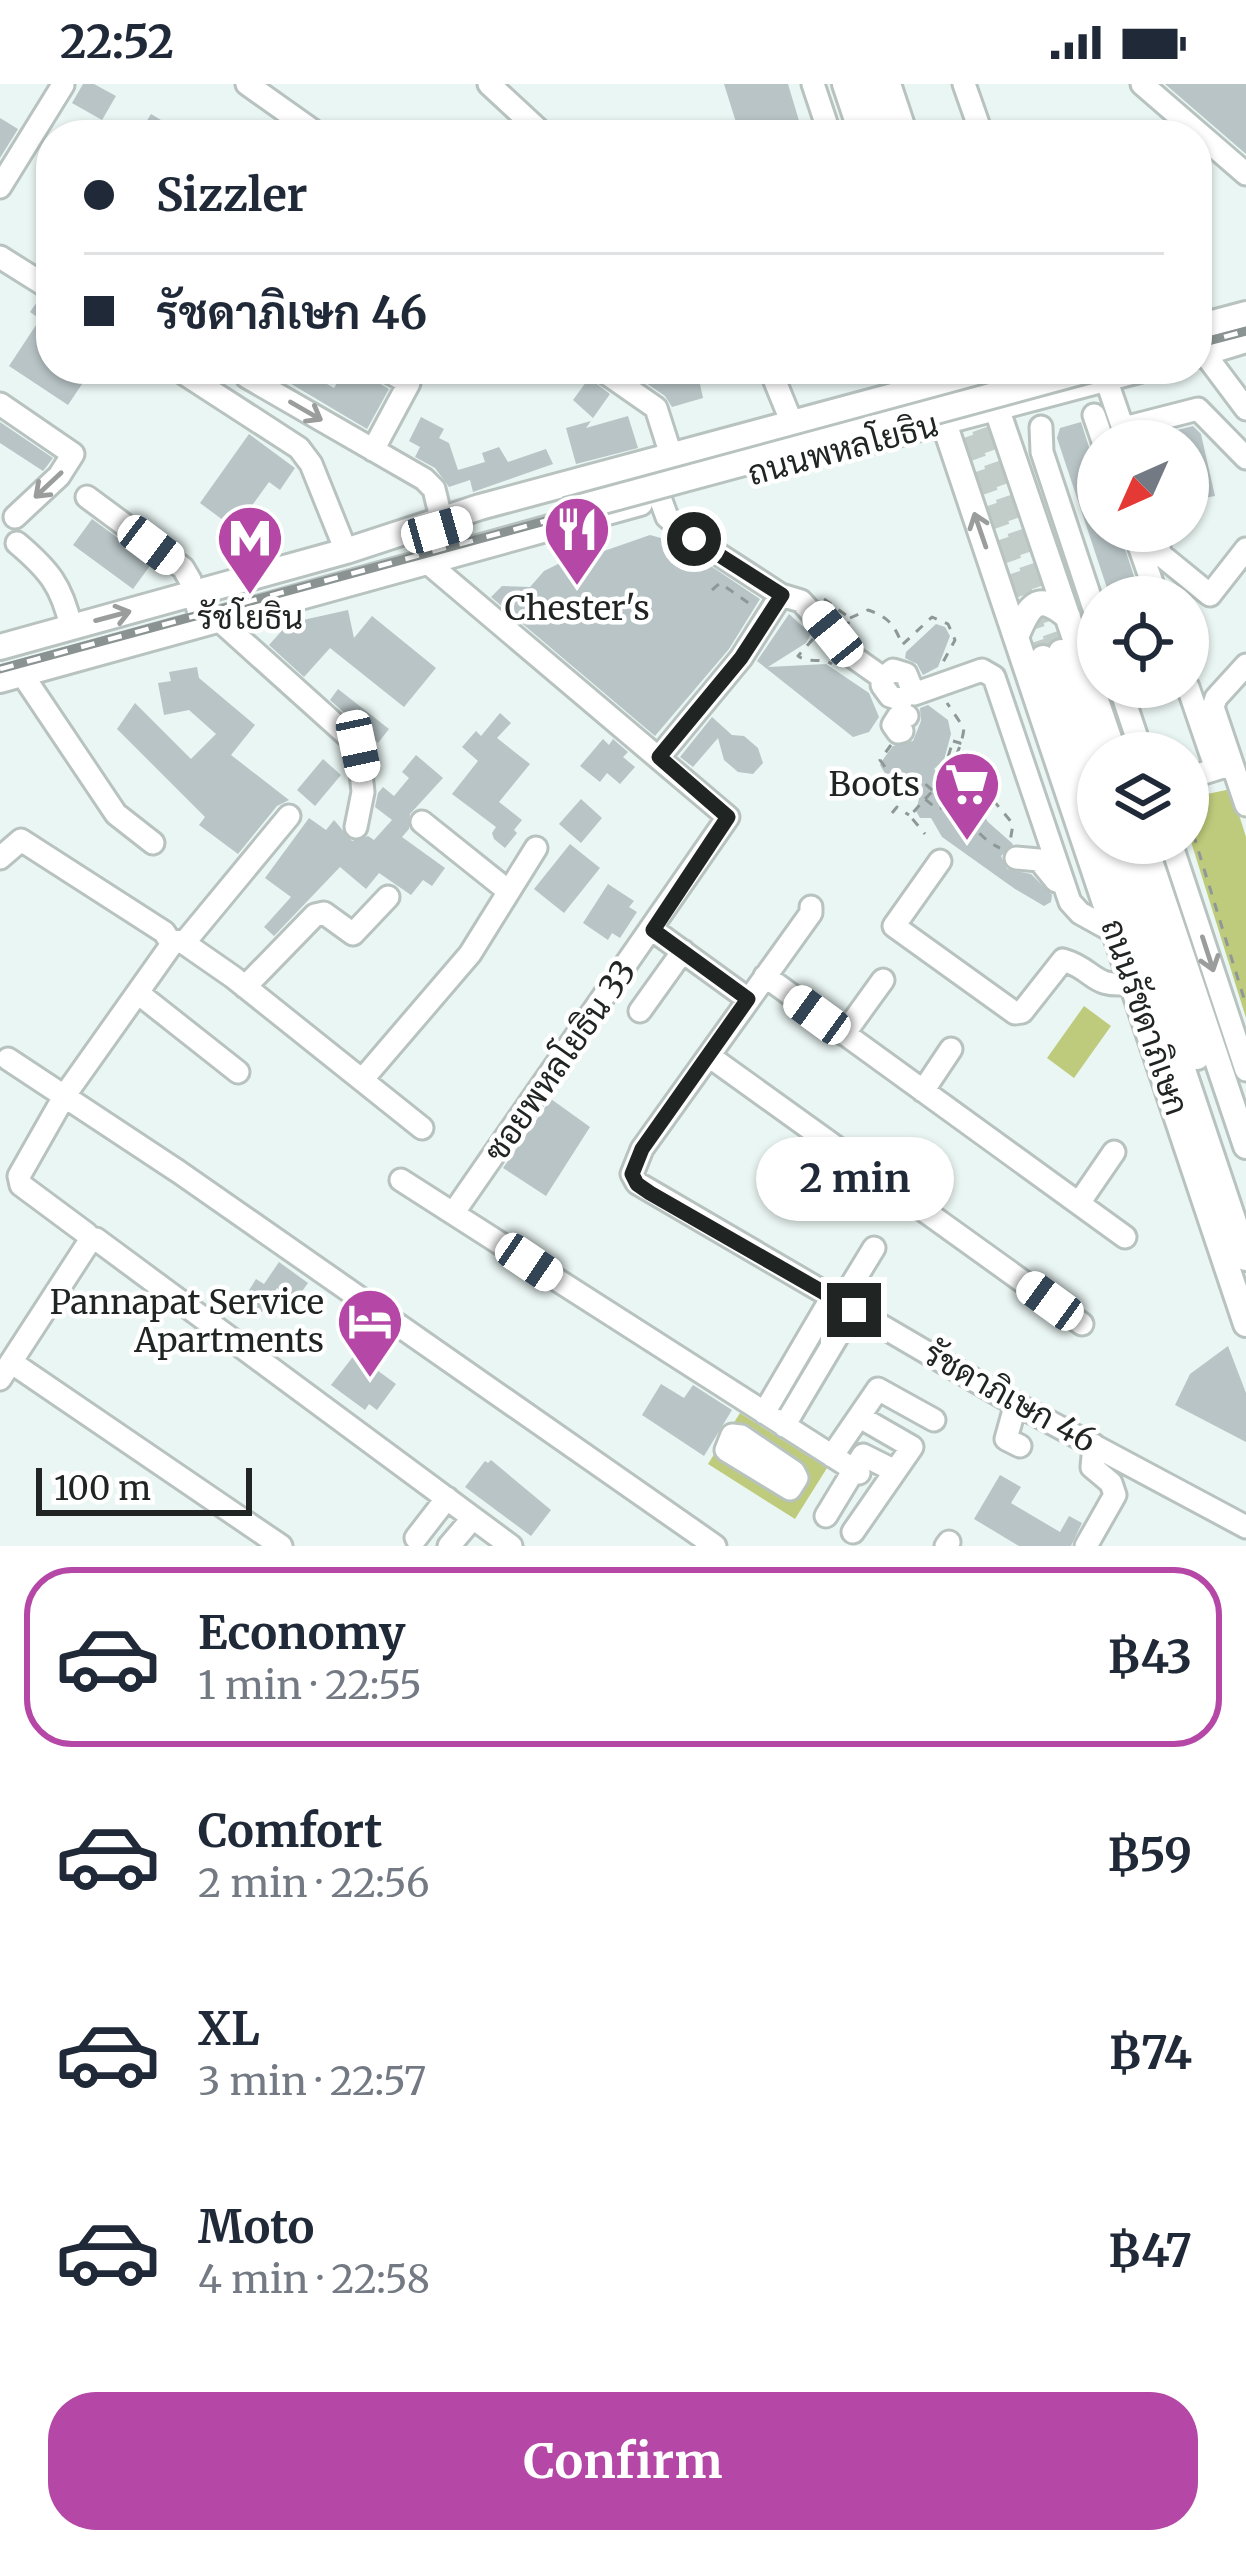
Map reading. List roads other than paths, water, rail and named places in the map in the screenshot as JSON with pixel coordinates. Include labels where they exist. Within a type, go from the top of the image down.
[{"type":"main road","points":[[830,84],[842,120]]},
{"type":"main road","points":[[845,84],[857,120]]},
{"type":"main road","points":[[866,84],[890,120]]},
{"type":"main road","points":[[888,84],[896,120]]},
{"type":"main road","points":[[1212,311],[1246,302]]},
{"type":"main road","points":[[1212,323],[1246,314]]},
{"type":"main road","points":[[1212,343],[1246,327]]},
{"type":"main road","points":[[1212,347],[1246,340]]},
{"type":"main road","name":"ถนนพหลโยธิน","points":[[0,647],[346,551],[481,507],[798,422],[906,384]]},
{"type":"main road","name":"ถนนรัชดาภิเษก","points":[[923,384],[944,422],[1246,1324]]},
{"type":"main road","name":"ถนนพหลโยธิน","points":[[416,567],[426,550],[563,504],[984,384]]},
{"type":"main road","points":[[990,384],[1107,732]]},
{"type":"main road","name":"ถนนพหลโยธิน","points":[[414,530],[437,530],[563,504],[1054,384]]},
{"type":"main road","name":"ถนนพหลโยธิน","points":[[11,677],[996,409],[1065,384]]},
{"type":"main road","points":[[798,422],[819,440],[817,454]]},
{"type":"main road","points":[[1016,637],[1028,610],[1040,603],[1051,604],[1068,617]]},
{"type":"main road","points":[[1077,744],[1052,655],[1085,732]]},
{"type":"main road","name":"ถนนรัชดาภิเษก","points":[[1114,864],[1246,1258]]},
{"type":"main road","name":"ถนนรัชดาภิเษก","points":[[1133,864],[1246,1205]]},
{"type":"main road","name":"ถนนรัชดาภิเษก","points":[[1151,864],[1241,1119],[1246,1146]]},
{"type":"street","points":[[489,84],[528,120]]},
{"type":"street","points":[[813,84],[825,120]]},
{"type":"street","points":[[964,84],[977,120]]},
{"type":"street","points":[[1142,84],[1184,120]]},
{"type":"street","points":[[49,120],[63,85]]},
{"type":"street","points":[[253,86],[299,120]]},
{"type":"street","points":[[0,187],[36,145]]},
{"type":"street","points":[[1212,145],[1246,174]]},
{"type":"street","points":[[0,256],[36,279]]},
{"type":"street","points":[[1212,366],[1246,409]]},
{"type":"street","points":[[200,384],[299,448],[311,464],[346,551]]},
{"type":"street","points":[[259,384],[434,489],[442,522]]},
{"type":"street","points":[[373,450],[408,384]]},
{"type":"street","points":[[622,384],[656,408],[671,455]]},
{"type":"street","points":[[778,384],[798,422]]},
{"type":"street","points":[[1092,384],[1116,420]]},
{"type":"street","points":[[0,404],[72,450],[58,476],[7,516],[22,531],[9,545],[54,580],[64,597],[71,627]]},
{"type":"street","points":[[1169,420],[1198,410],[1208,420]]},
{"type":"street","points":[[1094,415],[1096,420]]},
{"type":"street","points":[[1209,421],[1246,458]]},
{"type":"street","points":[[1041,427],[1042,452],[1083,576]]},
{"type":"street","points":[[87,497],[182,568],[211,622],[358,746],[363,792],[356,826]]},
{"type":"street","points":[[660,497],[667,517],[682,530],[782,595],[801,601],[849,654],[883,678],[892,670],[902,671],[906,710],[982,670],[994,677],[1070,902],[1116,933]]},
{"type":"street","points":[[1160,552],[1210,595],[1246,549]]},
{"type":"street","name":"ซอยพหลโยธิน 33","points":[[416,567],[659,757],[728,817],[454,1212]]},
{"type":"street","points":[[659,757],[741,658],[782,595]]},
{"type":"street","points":[[1224,766],[1213,707],[1246,665]]},
{"type":"street","points":[[11,677],[116,814],[153,844]]},
{"type":"street","points":[[1198,708],[1246,805]]},
{"type":"street","points":[[1209,771],[1224,766]]},
{"type":"street","points":[[289,816],[138,993],[65,1095],[19,1183],[511,1546]]},
{"type":"street","points":[[422,822],[507,890]]},
{"type":"street","points":[[0,858],[21,839],[245,987],[422,1128]]},
{"type":"street","points":[[1015,847],[1051,871],[1058,887]]},
{"type":"street","points":[[362,1080],[470,954],[536,848]]},
{"type":"street","points":[[940,861],[894,926],[1016,1013],[1022,1012],[1063,960],[1102,984],[1133,983]]},
{"type":"street","points":[[1179,864],[1246,1070]]},
{"type":"street","points":[[245,987],[320,912],[353,934],[388,897]]},
{"type":"street","points":[[811,907],[709,1056],[1082,1324]]},
{"type":"street","points":[[653,930],[748,999]]},
{"type":"street","points":[[640,1011],[683,951]]},
{"type":"street","points":[[764,976],[1125,1237]]},
{"type":"street","points":[[844,1034],[883,980]]},
{"type":"street","points":[[138,993],[238,1072]]},
{"type":"street","points":[[923,1091],[951,1049]]},
{"type":"street","name":"รัชดาภิเษก 46","points":[[709,1056],[633,1166],[637,1184],[1016,1403],[1246,1527]]},
{"type":"street","points":[[8,1059],[715,1546]]},
{"type":"street","points":[[1078,1204],[1114,1152]]},
{"type":"street","points":[[401,1180],[857,1472]]},
{"type":"street","points":[[89,1238],[6,1370],[281,1546]]},
{"type":"street","points":[[760,1449],[874,1248]]},
{"type":"street","points":[[832,1456],[880,1389],[934,1420]]},
{"type":"street","points":[[1016,1403],[1006,1439],[1019,1446]]},
{"type":"street","points":[[854,1532],[912,1447],[860,1417]]},
{"type":"street","points":[[1086,1546],[1115,1496],[1111,1483],[1092,1467],[1094,1445]]},
{"type":"street","points":[[826,1516],[866,1455],[895,1471]]},
{"type":"street","points":[[416,1538],[447,1498]]},
{"type":"street","points":[[449,1546],[472,1519]]},
{"type":"tunnel","points":[[948,384],[1043,658]]},
{"type":"tunnel","points":[[972,394],[1061,652]]},
{"type":"railway","points":[[1212,340],[1246,331]]},
{"type":"railway","points":[[0,669],[1050,384]]},
{"type":"place","name":"Chester's","points":[[577,588]]},
{"type":"place","name":"รัชโยธิน","points":[[250,597]]},
{"type":"place","name":"Boots","points":[[967,843]]},
{"type":"place","name":"Pannapat Service Apartments","points":[[370,1380]]}]
